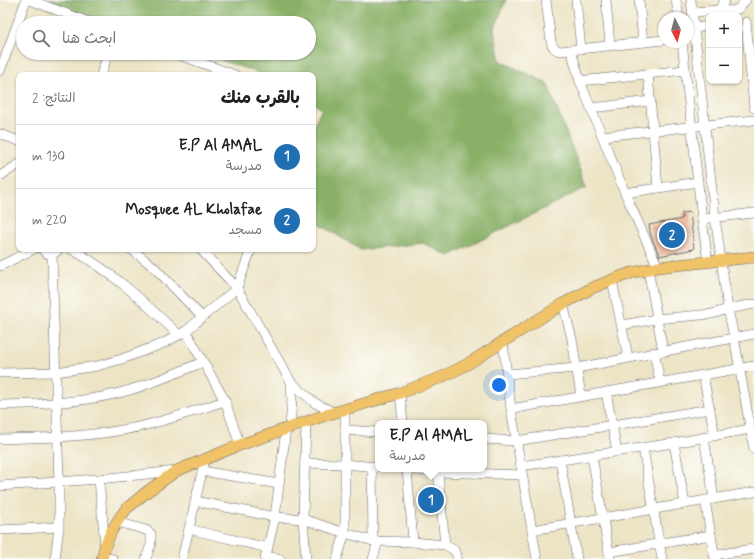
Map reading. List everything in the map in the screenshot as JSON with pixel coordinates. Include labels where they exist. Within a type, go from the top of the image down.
[{"type":"main road","points":[[105,555],[117,522],[126,509],[176,471],[240,445],[288,428],[400,393],[442,377],[460,369],[563,304],[592,288],[612,280],[631,273],[653,268],[754,257]]},
{"type":"street","points":[[20,16],[26,0]]},
{"type":"street","points":[[30,0],[73,16]]},
{"type":"street","points":[[546,0],[552,45],[555,49],[560,51],[658,41]]},
{"type":"street","points":[[576,0],[576,49],[580,81],[604,136],[653,268],[660,382]]},
{"type":"street","points":[[606,0],[610,46]]},
{"type":"street","points":[[639,0],[643,42]]},
{"type":"street","points":[[676,0],[678,12]]},
{"type":"street","points":[[691,0],[693,12],[719,10],[732,11],[738,9],[746,0]]},
{"type":"street","points":[[719,10],[725,0]]},
{"type":"street","points":[[746,22],[754,108]]},
{"type":"street","points":[[694,28],[706,26]]},
{"type":"street","points":[[0,71],[16,27]]},
{"type":"street","points":[[683,48],[708,262]]},
{"type":"street","points":[[694,48],[728,309],[739,368],[750,410],[750,430],[754,449]]},
{"type":"street","points":[[101,72],[105,60]]},
{"type":"street","points":[[193,60],[225,72]]},
{"type":"street","points":[[580,81],[685,70]]},
{"type":"street","points":[[648,74],[658,188]]},
{"type":"street","points":[[592,108],[650,101]]},
{"type":"street","points":[[604,136],[754,120]]},
{"type":"street","points":[[0,134],[16,140]]},
{"type":"street","points":[[0,176],[16,166]]},
{"type":"street","points":[[625,194],[698,182]]},
{"type":"street","points":[[702,219],[754,213]]},
{"type":"street","points":[[0,266],[28,252]]},
{"type":"street","points":[[45,252],[47,254],[55,252],[57,437],[59,482],[59,527],[55,559]]},
{"type":"street","points":[[77,252],[128,288],[182,333],[203,362],[225,401],[240,445]]},
{"type":"street","points":[[134,252],[158,272],[202,317]]},
{"type":"street","points":[[203,252],[237,288],[290,382],[315,403],[340,411],[345,430],[345,533],[337,559]]},
{"type":"street","points":[[0,373],[56,372],[97,366],[146,350],[182,333],[237,288],[251,252]]},
{"type":"street","points":[[612,280],[628,357]]},
{"type":"street","points":[[563,304],[577,368],[581,396]]},
{"type":"street","points":[[622,325],[656,319],[712,314],[754,304]]},
{"type":"street","points":[[507,374],[577,368],[658,351],[754,334]]},
{"type":"street","points":[[503,342],[516,441],[537,559]]},
{"type":"street","points":[[0,405],[57,403],[88,400],[145,386],[203,362]]},
{"type":"street","points":[[511,408],[754,366]]},
{"type":"street","points":[[704,375],[715,436]]},
{"type":"street","points":[[266,554],[275,517],[292,400],[290,382]]},
{"type":"street","points":[[606,392],[617,452]]},
{"type":"street","points":[[400,393],[403,420]]},
{"type":"street","points":[[0,439],[57,437],[105,433],[167,419],[225,401]]},
{"type":"street","points":[[487,439],[516,441],[710,409]]},
{"type":"street","points":[[306,422],[303,520],[306,559]]},
{"type":"street","points":[[345,430],[375,432]]},
{"type":"street","points":[[487,471],[522,471],[560,460],[750,430]]},
{"type":"street","points":[[704,438],[710,499],[711,534],[715,557],[754,549]]},
{"type":"street","points":[[674,443],[685,504]]},
{"type":"street","points":[[643,448],[662,559]]},
{"type":"street","points":[[592,456],[609,555],[711,534]]},
{"type":"street","points":[[182,559],[205,459]]},
{"type":"street","points":[[560,460],[577,559]]},
{"type":"street","points":[[305,463],[375,466]]},
{"type":"street","points":[[0,486],[99,479],[176,471]]},
{"type":"street","points":[[202,471],[279,484]]},
{"type":"street","points":[[373,559],[376,541],[375,472]]},
{"type":"street","points":[[406,472],[413,542]]},
{"type":"street","points":[[438,472],[445,545]]},
{"type":"street","points":[[99,479],[105,555]]},
{"type":"street","points":[[532,530],[653,508],[754,492]]},
{"type":"street","points":[[195,500],[275,517],[303,520],[376,541],[445,545],[454,550],[457,555],[457,559]]},
{"type":"street","points":[[117,522],[146,530],[151,534],[151,544],[146,559]]},
{"type":"street","points":[[0,530],[59,527]]},
{"type":"street","points":[[189,529],[280,559]]},
{"type":"green space","points":[[37,0],[506,0],[494,30],[500,61],[547,83],[587,187],[449,256],[423,243],[361,250],[316,222],[316,121],[322,109],[316,105],[316,72],[257,72],[220,60],[316,60],[316,16],[86,16]]},
{"type":"building","points":[[690,212],[694,249],[659,256],[659,251],[658,252],[651,236],[649,225],[682,219],[682,213]]},
{"type":"place","name":"Mosquee AL Kholafae","points":[[672,235]]},
{"type":"place","name":"E.P Al AMAL","points":[[431,500]]}]
